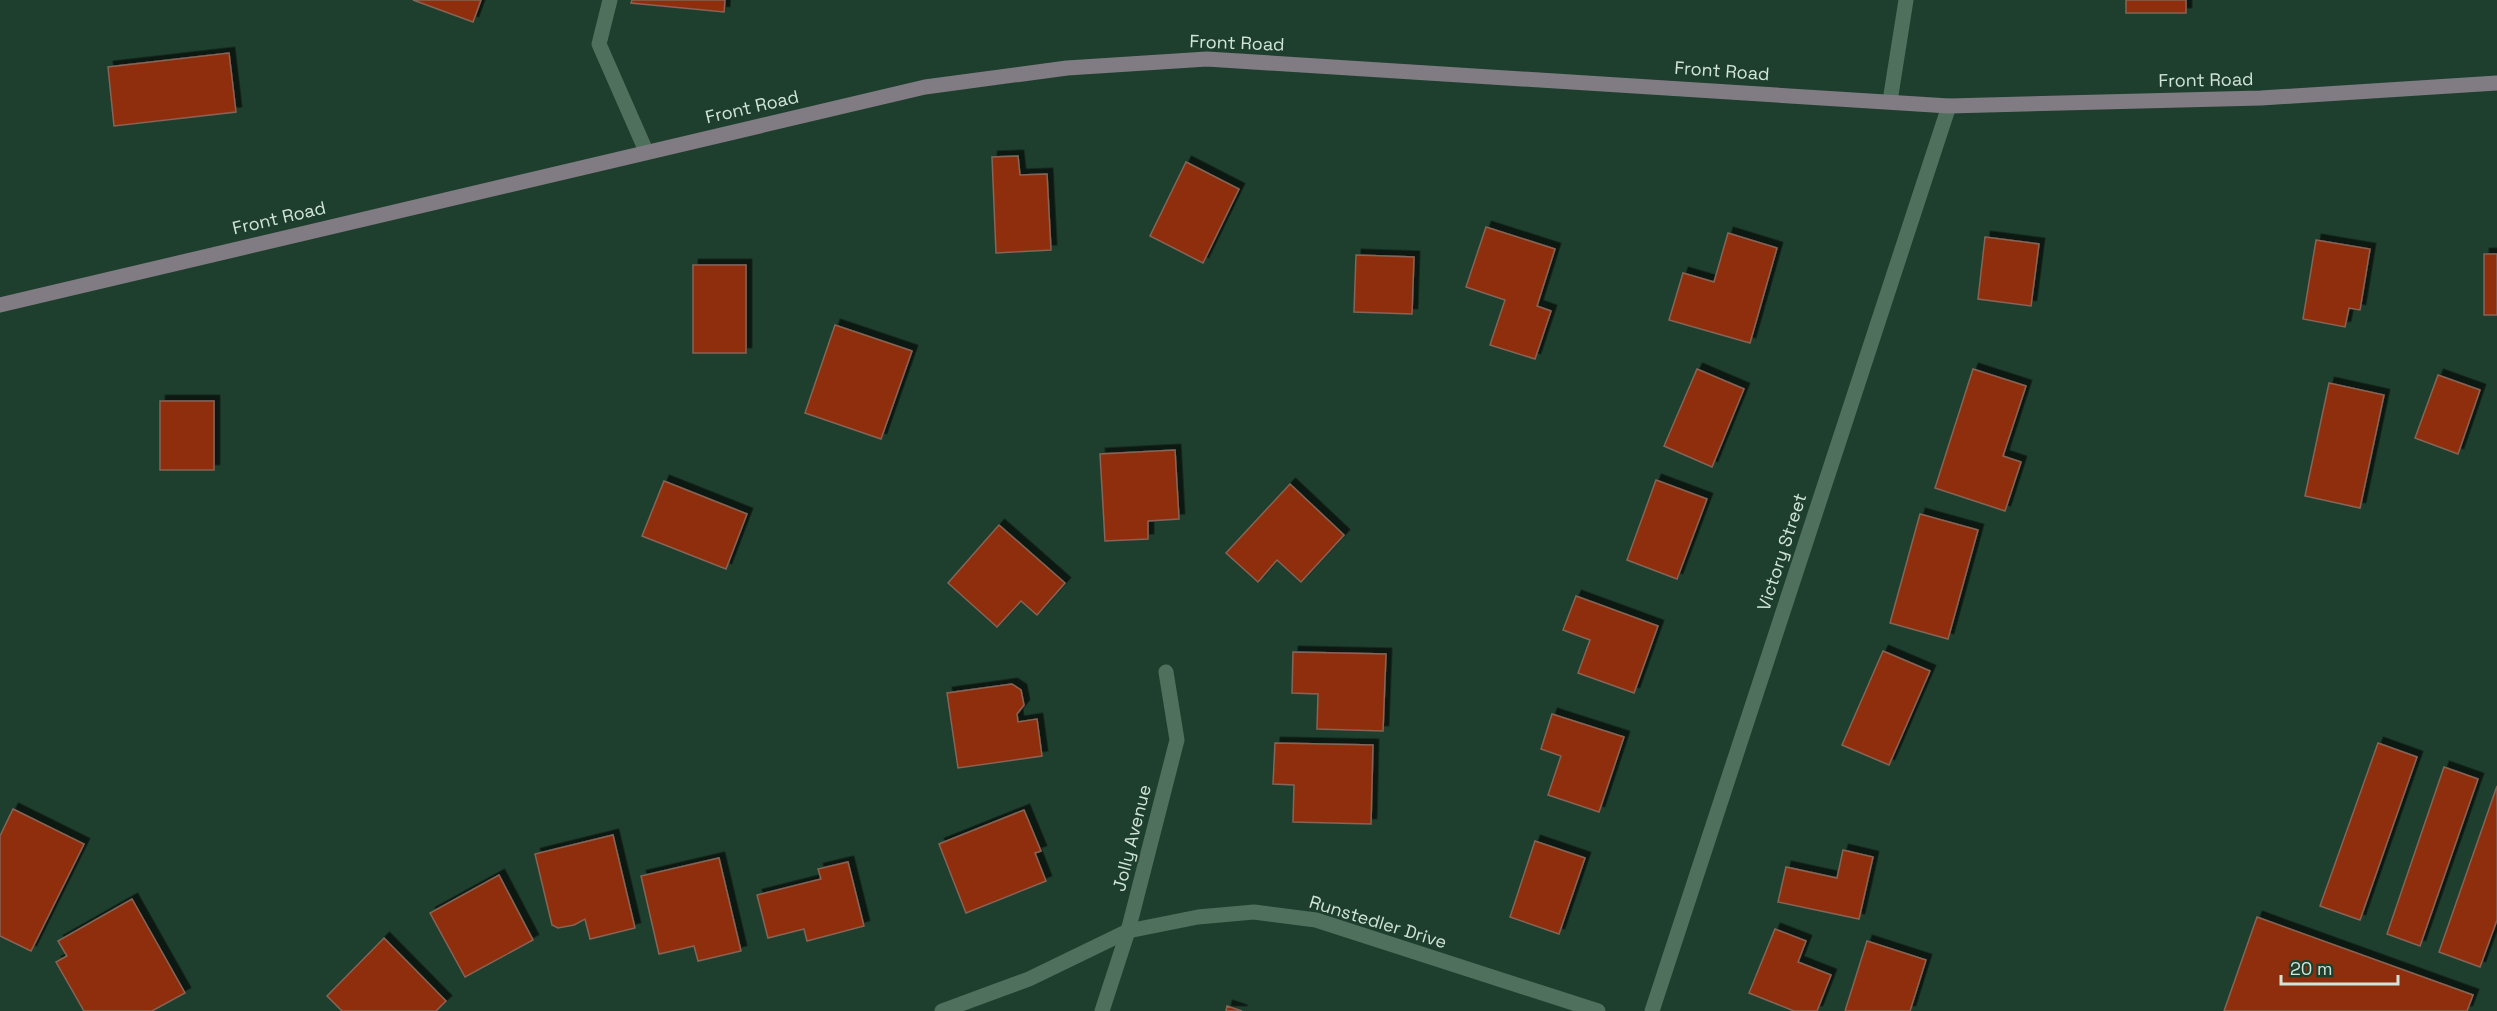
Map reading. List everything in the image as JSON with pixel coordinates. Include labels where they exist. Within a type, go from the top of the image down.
[{"type":"main road","name":"Front Road","points":[[0,305],[646,151],[926,87],[1067,68],[1207,58],[1949,106],[2261,98],[2497,83]]},
{"type":"street","points":[[610,0],[599,44],[646,151]]},
{"type":"street","points":[[1890,101],[1906,0]]},
{"type":"street","name":"Victory Street","points":[[1652,1011],[1949,106]]},
{"type":"street","name":"Jolly Avenue","points":[[1102,1011],[1128,931],[1177,740],[1166,672]]},
{"type":"street","name":"Runstedler Drive","points":[[942,1011],[1029,979],[1128,931],[1198,916],[1254,912],[1316,920],[1598,1011]]},
{"type":"building","points":[[413,0],[481,0],[473,22]]},
{"type":"building","points":[[632,0],[725,0],[724,12],[631,3]]},
{"type":"building","points":[[2126,0],[2186,0],[2186,13],[2126,13]]},
{"type":"building","points":[[229,53],[236,112],[114,126],[108,67]]},
{"type":"building","points":[[1018,156],[1020,175],[1047,174],[1051,250],[996,253],[992,157]]},
{"type":"building","points":[[1186,162],[1239,189],[1203,263],[1150,236]]},
{"type":"building","points":[[1486,227],[1555,249],[1537,306],[1551,311],[1535,359],[1490,345],[1505,300],[1466,287]]},
{"type":"building","points":[[1728,233],[1777,248],[1750,343],[1669,320],[1683,273],[1714,282]]},
{"type":"building","points":[[1985,237],[2039,244],[2031,306],[1978,299]]},
{"type":"building","points":[[2316,240],[2370,249],[2360,310],[2349,308],[2345,327],[2303,319]]},
{"type":"building","points":[[2484,254],[2497,254],[2497,315],[2484,315]]},
{"type":"building","points":[[1356,255],[1414,257],[1412,314],[1354,312]]},
{"type":"building","points":[[693,265],[746,265],[746,353],[693,353]]},
{"type":"building","points":[[835,325],[912,351],[881,439],[805,413]]},
{"type":"building","points":[[1697,369],[1744,389],[1712,467],[1664,446]]},
{"type":"building","points":[[1973,369],[2026,386],[2003,456],[2021,462],[2005,511],[1935,488]]},
{"type":"building","points":[[2438,375],[2480,390],[2458,454],[2415,438]]},
{"type":"building","points":[[2329,383],[2384,395],[2360,508],[2305,496]]},
{"type":"building","points":[[160,401],[214,401],[214,470],[160,470]]},
{"type":"building","points":[[1175,450],[1179,519],[1148,521],[1148,539],[1105,541],[1100,454]]},
{"type":"building","points":[[1656,480],[1707,499],[1677,579],[1627,560]]},
{"type":"building","points":[[664,481],[747,514],[726,569],[642,536]]},
{"type":"building","points":[[1290,484],[1344,535],[1301,582],[1277,560],[1258,582],[1226,553]]},
{"type":"building","points":[[1920,514],[1978,530],[1948,639],[1890,623]]},
{"type":"building","points":[[999,525],[1065,583],[1037,615],[1021,601],[997,627],[948,583]]},
{"type":"building","points":[[1576,596],[1658,626],[1634,693],[1578,673],[1590,640],[1563,630]]},
{"type":"building","points":[[1883,651],[1930,671],[1889,765],[1842,745]]},
{"type":"building","points":[[1293,652],[1386,654],[1383,731],[1317,729],[1318,694],[1292,693]]},
{"type":"building","points":[[1012,684],[1021,690],[1024,705],[1017,714],[1018,722],[1037,719],[1042,756],[958,768],[947,693]]},
{"type":"building","points":[[1552,714],[1624,737],[1599,812],[1548,795],[1561,756],[1541,749]]},
{"type":"building","points":[[1275,743],[1373,745],[1371,824],[1293,822],[1294,785],[1273,784]]},
{"type":"building","points":[[2378,743],[2417,757],[2360,920],[2320,906]]},
{"type":"building","points":[[2444,767],[2478,779],[2420,946],[2387,934]]},
{"type":"building","points":[[2497,786],[2497,920],[2480,967],[2439,952]]},
{"type":"building","points":[[13,809],[84,844],[31,951],[0,936],[0,836]]},
{"type":"building","points":[[1024,810],[1041,851],[1035,853],[1046,881],[966,913],[939,844]]},
{"type":"building","points":[[613,835],[635,928],[590,939],[585,919],[574,925],[558,928],[552,925],[535,854]]},
{"type":"building","points":[[1535,841],[1585,858],[1559,934],[1510,917]]},
{"type":"building","points":[[1843,850],[1873,857],[1859,919],[1778,902],[1786,867],[1837,878]]},
{"type":"building","points":[[719,858],[741,951],[698,961],[694,946],[659,954],[641,876]]},
{"type":"building","points":[[848,862],[864,926],[807,941],[804,929],[768,938],[757,895],[821,879],[818,869]]},
{"type":"building","points":[[499,875],[533,940],[465,977],[430,913]]},
{"type":"building","points":[[132,899],[185,993],[152,1011],[84,1011],[56,962],[67,956],[58,941]]},
{"type":"building","points":[[2257,917],[2473,995],[2467,1011],[2224,1011]]},
{"type":"building","points":[[1775,929],[1806,941],[1798,962],[1831,975],[1817,1011],[1794,1011],[1749,993]]},
{"type":"building","points":[[384,938],[446,1001],[436,1011],[342,1011],[327,996]]},
{"type":"building","points":[[1867,941],[1926,960],[1910,1011],[1845,1011]]},
{"type":"building","points":[[1227,1006],[1242,1011],[1226,1011]]}]
